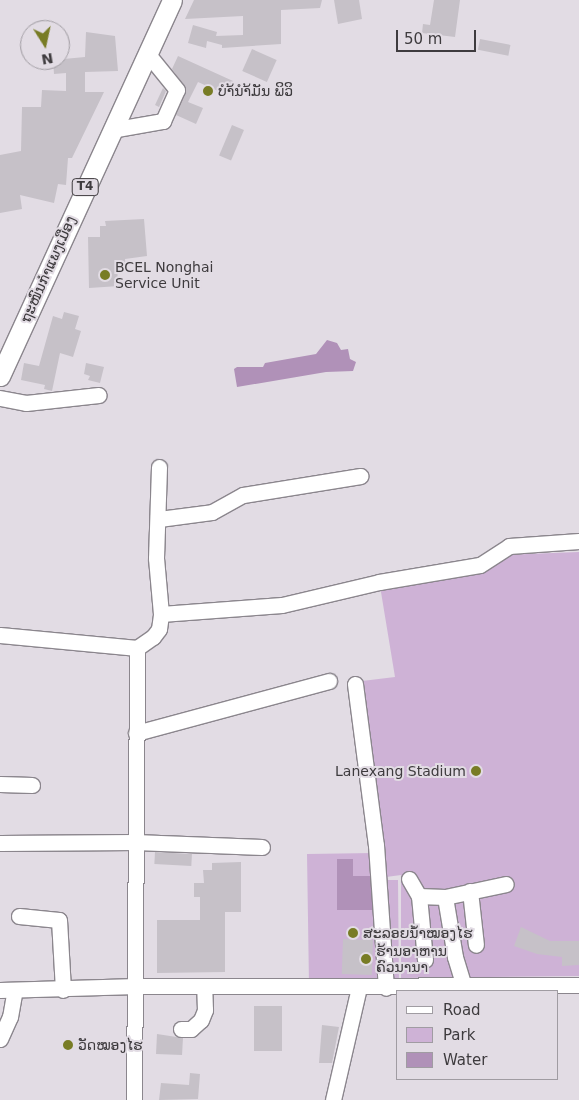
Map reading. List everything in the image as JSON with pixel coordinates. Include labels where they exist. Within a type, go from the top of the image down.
[{"type":"main road","name":"ຖະໜົນກຳແພງເມືອງ","points":[[0,376],[172,0]]},
{"type":"street","points":[[111,130],[163,121],[177,90],[147,53]]},
{"type":"street","points":[[0,398],[26,403],[99,394]]},
{"type":"street","points":[[0,635],[137,648],[159,629],[162,614],[156,558],[159,519],[159,467]]},
{"type":"street","points":[[159,519],[212,512],[243,495],[360,476]]},
{"type":"street","points":[[162,614],[282,605],[378,582],[480,565],[509,546],[579,541]]},
{"type":"street","points":[[134,1100],[137,986],[135,842],[137,648]]},
{"type":"street","points":[[136,733],[329,681]]},
{"type":"street","points":[[355,684],[376,845],[386,988]]},
{"type":"street","points":[[0,784],[32,785]]},
{"type":"street","points":[[0,844],[135,842],[262,846]]},
{"type":"street","points":[[409,879],[419,896],[425,960]]},
{"type":"street","points":[[419,896],[445,897],[506,884]]},
{"type":"street","points":[[470,891],[476,945]]},
{"type":"street","points":[[445,897],[455,957],[464,986]]},
{"type":"street","points":[[19,916],[59,920],[64,990]]},
{"type":"street","points":[[0,1039],[10,1017],[7,990],[64,990],[137,986],[386,988],[579,985]]},
{"type":"street","points":[[180,1029],[190,1029],[201,1020],[205,1010],[204,986]]},
{"type":"street","points":[[333,1100],[359,988]]},
{"type":"green space","name":"Lanexang Stadium","points":[[579,552],[579,976],[401,978],[401,875],[386,877],[362,681],[395,677],[380,586],[499,555]]},
{"type":"green space","name":"ສະລອຍນ້ຳໝອງໄຮ","points":[[374,853],[375,880],[398,880],[399,987],[309,985],[307,854]]},
{"type":"water","points":[[327,340],[337,343],[341,350],[348,349],[350,359],[356,362],[353,371],[326,372],[237,387],[234,369],[237,367],[263,367],[265,363],[316,354]]},
{"type":"water","points":[[337,859],[353,859],[353,876],[372,876],[372,910],[337,910]]},
{"type":"building","points":[[194,0],[322,0],[320,8],[281,10],[281,44],[222,48],[222,45],[207,41],[206,48],[188,43],[193,25],[217,32],[216,36],[243,35],[243,16],[185,19]]},
{"type":"building","points":[[334,0],[359,0],[362,19],[338,24]]},
{"type":"building","points":[[434,0],[460,0],[455,37],[422,33],[423,24],[430,25]]},
{"type":"building","points":[[86,32],[115,36],[118,71],[85,72],[85,92],[104,92],[72,158],[68,158],[66,185],[58,184],[54,203],[20,195],[22,209],[0,213],[0,155],[21,151],[22,107],[41,107],[42,90],[66,91],[66,73],[54,74],[54,70],[70,70],[70,58],[85,57]]},
{"type":"building","points":[[480,39],[510,45],[508,56],[478,50]]},
{"type":"building","points":[[252,49],[277,60],[267,82],[242,71]]},
{"type":"building","points":[[178,56],[233,81],[227,95],[198,82],[188,102],[203,108],[196,124],[176,115],[186,89],[172,69]]},
{"type":"building","points":[[163,88],[166,91],[159,107],[155,105]]},
{"type":"building","points":[[232,125],[244,130],[231,160],[219,155]]},
{"type":"building","points":[[144,219],[147,256],[125,259],[126,270],[117,271],[119,286],[89,288],[88,237],[100,237],[100,226],[106,226],[105,221]]},
{"type":"building","points":[[64,312],[79,316],[75,329],[81,331],[73,357],[60,353],[52,391],[44,389],[45,385],[21,380],[24,363],[39,366],[53,316],[62,319]]},
{"type":"building","points":[[86,363],[104,367],[100,383],[88,380],[90,376],[84,374]]},
{"type":"building","points":[[155,852],[192,854],[191,866],[154,864]]},
{"type":"building","points":[[241,862],[241,912],[225,912],[225,972],[157,973],[157,920],[200,920],[200,897],[194,897],[194,883],[204,883],[203,870],[212,870],[212,863]]},
{"type":"building","points":[[521,927],[550,941],[579,941],[579,965],[562,966],[562,957],[537,954],[514,946]]},
{"type":"building","points":[[343,939],[373,940],[372,975],[342,974]]},
{"type":"building","points":[[254,1006],[282,1006],[282,1051],[254,1051]]},
{"type":"building","points":[[322,1025],[339,1027],[332,1063],[319,1063]]},
{"type":"building","points":[[157,1034],[183,1038],[182,1055],[156,1054]]},
{"type":"building","points":[[190,1073],[200,1074],[198,1099],[159,1100],[161,1083],[189,1085]]},
{"type":"place","name":"ບຳ້ນຳ້ມັນ ພິວິ","points":[[208,91]]},
{"type":"place","name":"BCEL Nonghai Service Unit","points":[[105,275]]},
{"type":"place","name":"Lanexang Stadium","points":[[476,771]]},
{"type":"place","name":"ສະລອຍນ້ຳໝອງໄຮ","points":[[353,933]]},
{"type":"place","name":"ຮ້ານອາຫານ ຄົວນານາ","points":[[366,959]]},
{"type":"place","name":"ວັດໝອງໄຮ","points":[[68,1045]]}]
